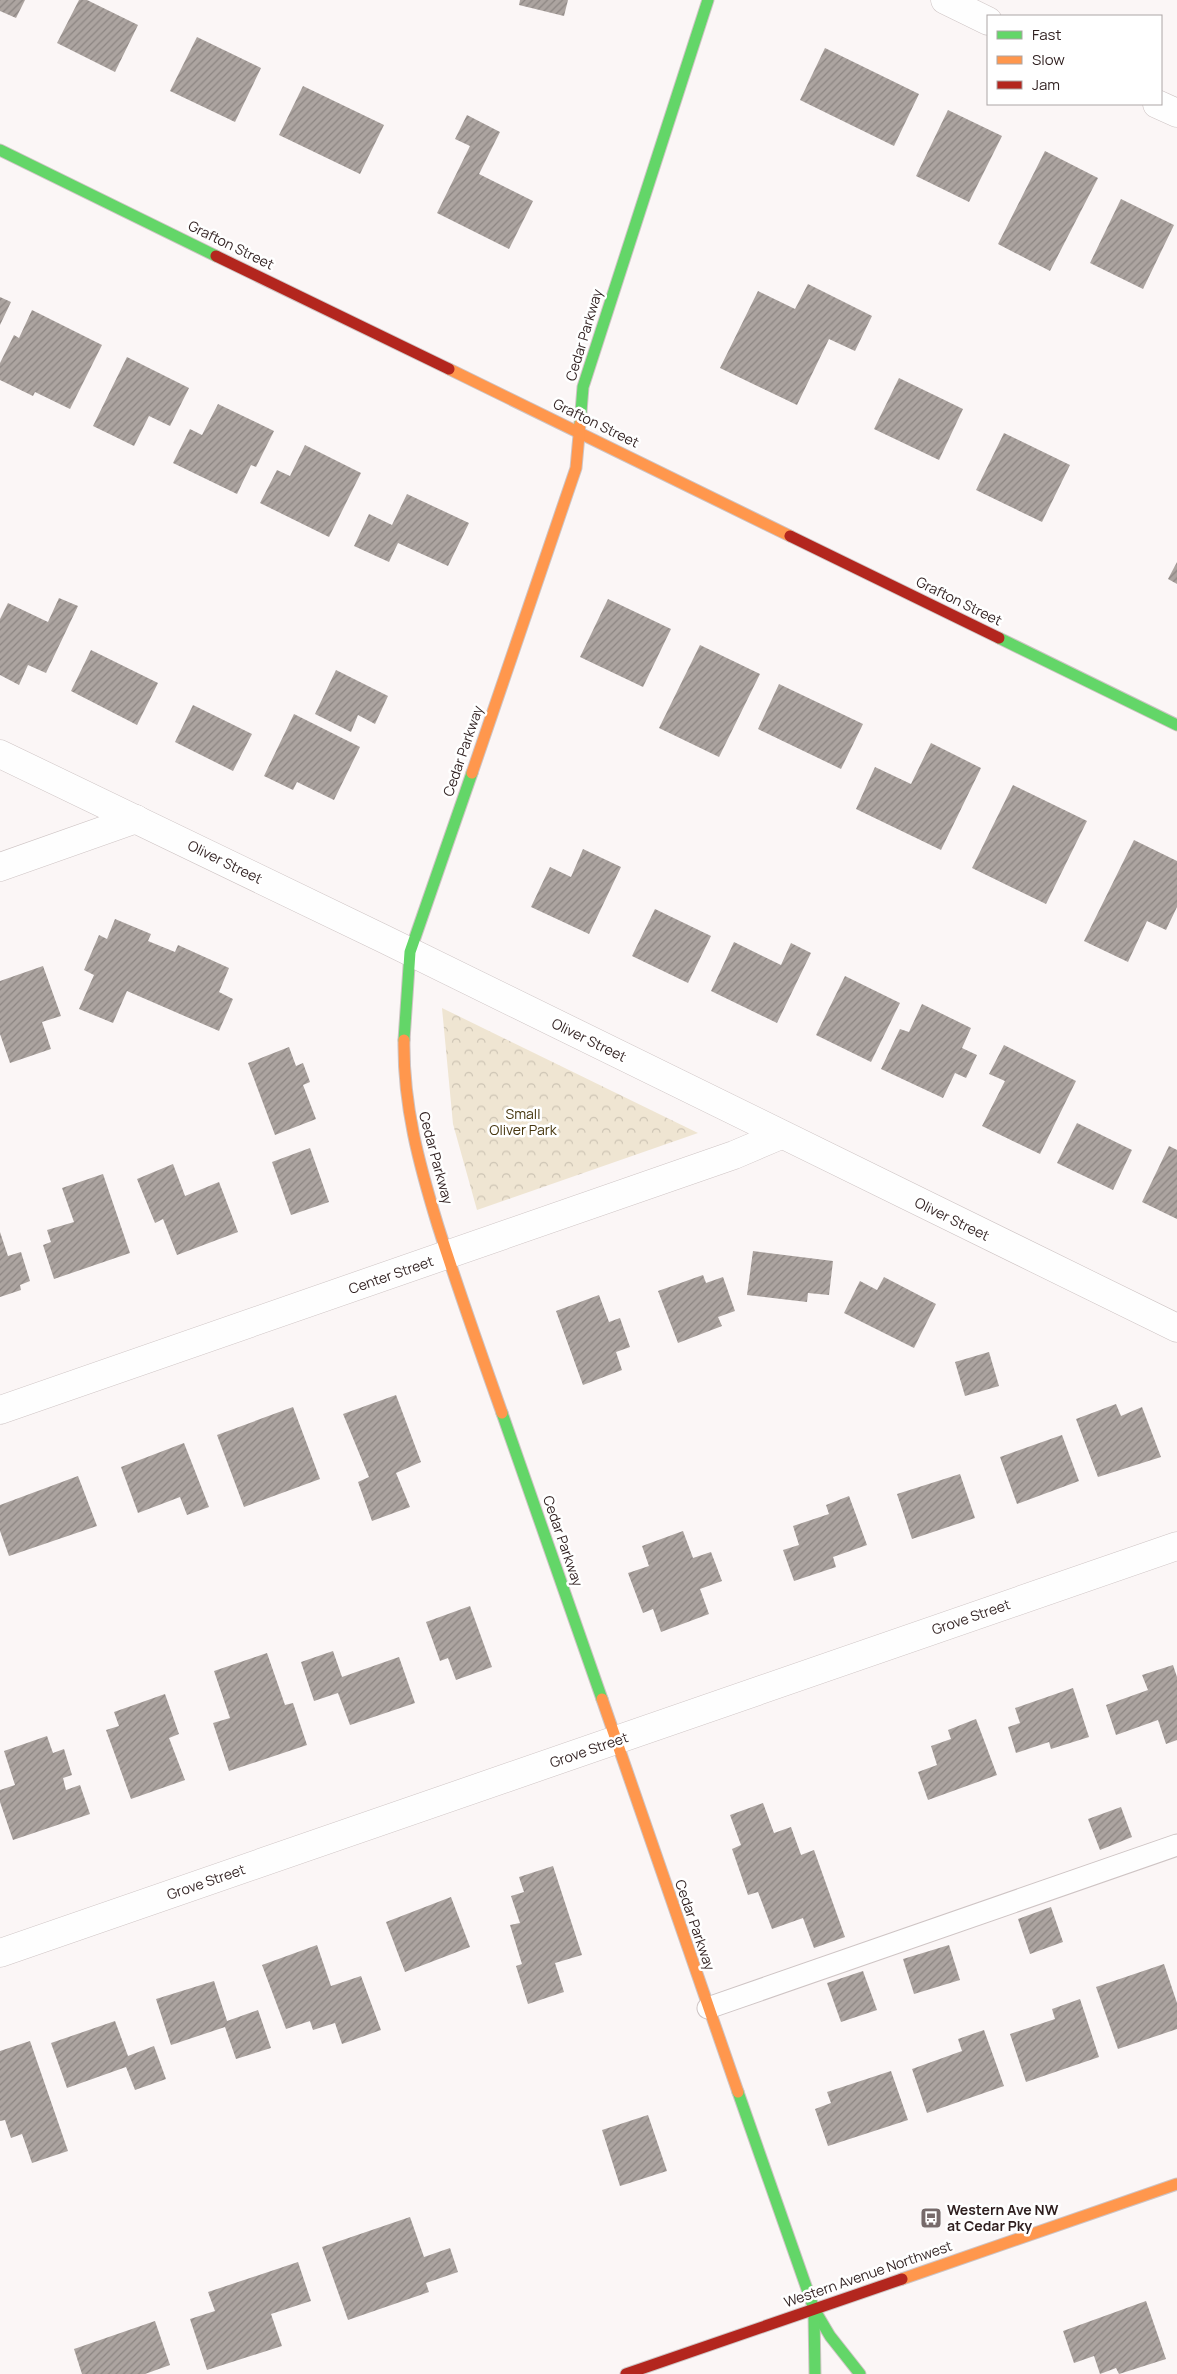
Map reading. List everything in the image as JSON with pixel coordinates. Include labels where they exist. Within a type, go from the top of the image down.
[{"type":"street","name":"Cedar Parkway","points":[[708,0],[583,387],[576,468],[410,952],[404,1028],[406,1096],[410,1125],[448,1255],[814,2309]]},
{"type":"street","points":[[945,0],[987,21]]},
{"type":"street","points":[[1159,105],[1177,113]]},
{"type":"street","name":"Grafton Street","points":[[0,150],[1177,724]]},
{"type":"street","name":"Oliver Street","points":[[0,754],[410,952],[1177,1328]]},
{"type":"street","points":[[0,867],[136,819]]},
{"type":"street","name":"Center Street","points":[[0,1410],[734,1155],[780,1135]]},
{"type":"street","name":"Grove Street","points":[[0,1953],[1177,1546]]},
{"type":"street","name":"Western Avenue Northwest","points":[[626,2374],[1177,2184]]},
{"type":"street","points":[[814,2309],[815,2374]]},
{"type":"street","points":[[814,2309],[830,2336],[860,2374]]},
{"type":"lane","points":[[708,2008],[1177,1845]]},
{"type":"green space","name":"Small Oliver Park","points":[[442,1008],[698,1133],[477,1210],[453,1124]]},
{"type":"building","points":[[0,0],[25,0],[16,18],[0,11]]},
{"type":"building","points":[[79,0],[87,0],[138,25],[115,72],[57,43]]},
{"type":"building","points":[[520,0],[568,0],[564,16],[519,5]]},
{"type":"building","points":[[197,37],[261,68],[235,122],[170,91]]},
{"type":"building","points":[[825,48],[919,94],[894,146],[800,100]]},
{"type":"building","points":[[303,86],[384,125],[360,174],[279,135]]},
{"type":"building","points":[[948,110],[1002,136],[969,202],[916,176]]},
{"type":"building","points":[[467,115],[500,132],[479,174],[533,201],[509,249],[437,213],[470,146],[455,139]]},
{"type":"building","points":[[1045,151],[1098,178],[1050,271],[998,244]]},
{"type":"building","points":[[1121,199],[1174,225],[1143,289],[1090,263]]},
{"type":"building","points":[[808,284],[872,316],[855,351],[829,339],[797,405],[720,368],[758,291],[795,309]]},
{"type":"building","points":[[0,297],[11,302],[0,325]]},
{"type":"building","points":[[32,310],[102,345],[70,409],[35,392],[33,396],[0,380],[0,363],[14,335],[19,338]]},
{"type":"building","points":[[127,357],[189,388],[170,426],[149,416],[134,446],[93,426]]},
{"type":"building","points":[[899,378],[963,409],[939,460],[874,429]]},
{"type":"building","points":[[218,404],[274,431],[256,467],[251,465],[237,494],[173,463],[190,429],[202,435]]},
{"type":"building","points":[[1004,433],[1070,465],[1042,522],[976,490]]},
{"type":"building","points":[[305,445],[361,473],[329,537],[260,503],[277,470],[290,476]]},
{"type":"building","points":[[407,494],[469,523],[448,566],[398,543],[389,562],[354,546],[369,514],[392,525]]},
{"type":"building","points":[[1177,562],[1177,584],[1168,579]]},
{"type":"building","points":[[59,598],[78,606],[46,673],[28,665],[19,685],[0,675],[0,619],[8,603],[48,622]]},
{"type":"building","points":[[608,599],[671,629],[643,687],[580,657]]},
{"type":"building","points":[[700,645],[760,674],[719,757],[659,728]]},
{"type":"building","points":[[91,650],[158,683],[137,725],[71,691]]},
{"type":"building","points":[[336,670],[388,696],[375,724],[358,715],[351,732],[315,714]]},
{"type":"building","points":[[779,684],[863,724],[841,769],[758,729]]},
{"type":"building","points":[[193,705],[252,734],[233,771],[175,742]]},
{"type":"building","points":[[294,714],[360,747],[334,800],[297,782],[293,790],[264,776]]},
{"type":"building","points":[[931,743],[981,768],[941,850],[856,809],[875,767],[911,784]]},
{"type":"building","points":[[1013,785],[1087,821],[1046,904],[972,868]]},
{"type":"building","points":[[1134,840],[1177,861],[1177,907],[1166,930],[1147,921],[1128,962],[1084,941]]},
{"type":"building","points":[[583,849],[621,867],[589,934],[531,907],[550,867],[571,877]]},
{"type":"building","points":[[655,909],[711,936],[688,983],[632,956]]},
{"type":"building","points":[[115,919],[151,934],[148,941],[175,952],[178,945],[229,968],[219,992],[233,999],[219,1031],[127,991],[113,1023],[79,1009],[94,975],[84,970],[99,935],[107,939]]},
{"type":"building","points":[[734,942],[781,965],[791,943],[811,953],[777,1023],[711,991]]},
{"type":"building","points":[[43,966],[61,1016],[42,1022],[51,1049],[10,1063],[0,1034],[0,981]]},
{"type":"building","points":[[845,976],[900,1003],[871,1062],[816,1035]]},
{"type":"building","points":[[922,1004],[971,1028],[962,1048],[977,1055],[966,1078],[955,1073],[943,1098],[881,1069],[900,1029],[909,1032]]},
{"type":"building","points":[[1004,1045],[1076,1081],[1040,1154],[982,1126],[1005,1081],[989,1074]]},
{"type":"building","points":[[289,1047],[296,1066],[303,1063],[310,1082],[303,1085],[316,1119],[275,1135],[248,1063]]},
{"type":"building","points":[[1077,1123],[1132,1150],[1113,1190],[1057,1163]]},
{"type":"building","points":[[1169,1146],[1177,1150],[1177,1219],[1142,1202]]},
{"type":"building","points":[[310,1148],[329,1202],[291,1215],[272,1162]]},
{"type":"building","points":[[173,1164],[185,1196],[219,1182],[238,1232],[177,1255],[163,1219],[155,1223],[137,1179]]},
{"type":"building","points":[[103,1174],[130,1253],[54,1279],[43,1245],[51,1242],[47,1230],[74,1222],[62,1188]]},
{"type":"building","points":[[0,1232],[8,1256],[21,1252],[30,1281],[20,1285],[21,1290],[0,1297]]},
{"type":"building","points":[[753,1251],[833,1261],[829,1295],[808,1293],[807,1302],[747,1295]]},
{"type":"building","points":[[703,1275],[706,1283],[723,1277],[735,1311],[718,1317],[722,1326],[678,1343],[658,1291]]},
{"type":"building","points":[[884,1277],[936,1304],[914,1348],[844,1313],[860,1281],[877,1290]]},
{"type":"building","points":[[599,1295],[609,1322],[620,1318],[630,1347],[616,1352],[622,1370],[583,1385],[556,1311]]},
{"type":"building","points":[[989,1352],[999,1386],[965,1396],[955,1362]]},
{"type":"building","points":[[396,1395],[421,1462],[396,1473],[410,1507],[372,1521],[358,1482],[369,1477],[343,1414]]},
{"type":"building","points":[[1116,1404],[1121,1416],[1142,1407],[1161,1457],[1098,1477],[1076,1419]]},
{"type":"building","points":[[293,1407],[320,1479],[244,1507],[217,1435]]},
{"type":"building","points":[[1062,1435],[1079,1481],[1017,1504],[1000,1457]]},
{"type":"building","points":[[184,1443],[209,1507],[187,1515],[180,1497],[138,1513],[121,1467]]},
{"type":"building","points":[[960,1474],[975,1518],[912,1539],[897,1494]]},
{"type":"building","points":[[78,1476],[97,1526],[9,1556],[0,1531],[0,1505]]},
{"type":"building","points":[[849,1496],[867,1545],[833,1557],[836,1567],[794,1581],[783,1550],[799,1545],[793,1526],[829,1514],[826,1505]]},
{"type":"building","points":[[683,1531],[693,1558],[711,1552],[722,1581],[700,1589],[709,1614],[661,1632],[653,1609],[643,1613],[628,1573],[649,1566],[642,1546]]},
{"type":"building","points":[[470,1606],[492,1667],[456,1680],[448,1658],[440,1661],[426,1622]]},
{"type":"building","points":[[333,1651],[342,1677],[399,1657],[415,1703],[350,1725],[338,1693],[314,1701],[301,1662]]},
{"type":"building","points":[[267,1653],[285,1705],[293,1703],[307,1745],[229,1771],[213,1723],[230,1718],[214,1671]]},
{"type":"building","points":[[1173,1665],[1177,1677],[1177,1740],[1166,1744],[1158,1720],[1116,1735],[1106,1705],[1148,1690],[1142,1675]]},
{"type":"building","points":[[1073,1688],[1089,1737],[1051,1749],[1049,1742],[1016,1753],[1008,1727],[1020,1723],[1015,1708]]},
{"type":"building","points":[[165,1694],[179,1734],[169,1738],[185,1780],[131,1799],[106,1730],[119,1726],[114,1712]]},
{"type":"building","points":[[976,1719],[997,1775],[928,1800],[918,1772],[937,1765],[931,1746],[951,1739],[948,1730]]},
{"type":"building","points":[[47,1736],[53,1753],[64,1749],[72,1775],[63,1778],[66,1790],[80,1785],[90,1814],[13,1840],[0,1802],[0,1790],[15,1785],[4,1751]]},
{"type":"building","points":[[763,1803],[774,1833],[791,1827],[801,1855],[814,1850],[845,1937],[814,1948],[803,1918],[772,1929],[758,1892],[748,1895],[732,1849],[741,1845],[730,1815]]},
{"type":"building","points":[[1121,1807],[1132,1837],[1100,1850],[1088,1819]]},
{"type":"building","points":[[553,1866],[582,1955],[555,1963],[564,1992],[528,2004],[516,1966],[522,1964],[510,1925],[520,1923],[511,1896],[524,1892],[519,1877]]},
{"type":"building","points":[[451,1897],[470,1947],[405,1972],[386,1922]]},
{"type":"building","points":[[1051,1907],[1063,1942],[1030,1954],[1018,1919]]},
{"type":"building","points":[[317,1945],[331,1986],[361,1976],[381,2030],[342,2044],[335,2023],[313,2030],[310,2021],[286,2029],[262,1965]]},
{"type":"building","points":[[949,1945],[960,1980],[914,1994],[903,1959]]},
{"type":"building","points":[[1164,1964],[1177,2003],[1177,2029],[1118,2049],[1096,1987]]},
{"type":"building","points":[[863,1971],[877,2010],[841,2022],[827,1983]]},
{"type":"building","points":[[214,1981],[227,2021],[258,2010],[271,2048],[236,2059],[225,2027],[171,2045],[156,1999]]},
{"type":"building","points":[[1080,1999],[1099,2057],[1026,2082],[1010,2034],[1055,2019],[1052,2009]]},
{"type":"building","points":[[115,2021],[128,2056],[154,2046],[166,2079],[135,2090],[126,2067],[67,2088],[51,2043]]},
{"type":"building","points":[[984,2030],[1004,2086],[927,2113],[912,2069],[962,2051],[958,2039]]},
{"type":"building","points":[[30,2041],[68,2151],[32,2163],[22,2134],[11,2138],[5,2120],[0,2121],[0,2051]]},
{"type":"building","points":[[891,2071],[908,2120],[828,2146],[815,2109],[831,2103],[827,2092]]},
{"type":"building","points":[[648,2115],[667,2171],[620,2186],[602,2130]]},
{"type":"building","points":[[410,2217],[424,2257],[450,2248],[458,2272],[426,2283],[429,2292],[348,2320],[322,2247]]},
{"type":"building","points":[[298,2262],[311,2301],[271,2314],[282,2346],[207,2370],[190,2319],[215,2311],[208,2292]]},
{"type":"building","points":[[1146,2301],[1166,2359],[1119,2374],[1116,2368],[1100,2374],[1094,2356],[1074,2363],[1063,2331]]},
{"type":"building","points":[[155,2321],[170,2365],[145,2374],[82,2374],[74,2349]]},
{"type":"traffic: fast","points":[[580,424],[583,387],[708,0]]},
{"type":"traffic: fast","points":[[0,150],[216,256]]},
{"type":"traffic: fast","points":[[999,638],[1177,725]]},
{"type":"traffic: fast","points":[[404,1040],[410,952],[472,773]]},
{"type":"traffic: fast","points":[[502,1413],[602,1699]]},
{"type":"traffic: fast","points":[[738,2092],[814,2309],[830,2336],[860,2374]]},
{"type":"traffic: fast","points":[[814,2313],[815,2374]]},
{"type":"traffic: slow","points":[[449,369],[790,536]]},
{"type":"traffic: slow","points":[[472,773],[576,468],[580,424]]},
{"type":"traffic: slow","points":[[404,1040],[404,1064],[409,1111],[425,1180],[453,1273],[502,1413]]},
{"type":"traffic: slow","points":[[602,1699],[738,2092]]},
{"type":"traffic: slow","points":[[902,2279],[1177,2184]]},
{"type":"traffic: jam","points":[[216,256],[449,369]]},
{"type":"traffic: jam","points":[[790,536],[999,638]]},
{"type":"traffic: jam","points":[[626,2374],[902,2279]]},
{"type":"place","name":"Western Ave NW at Cedar Pky","points":[[931,2218]]}]
